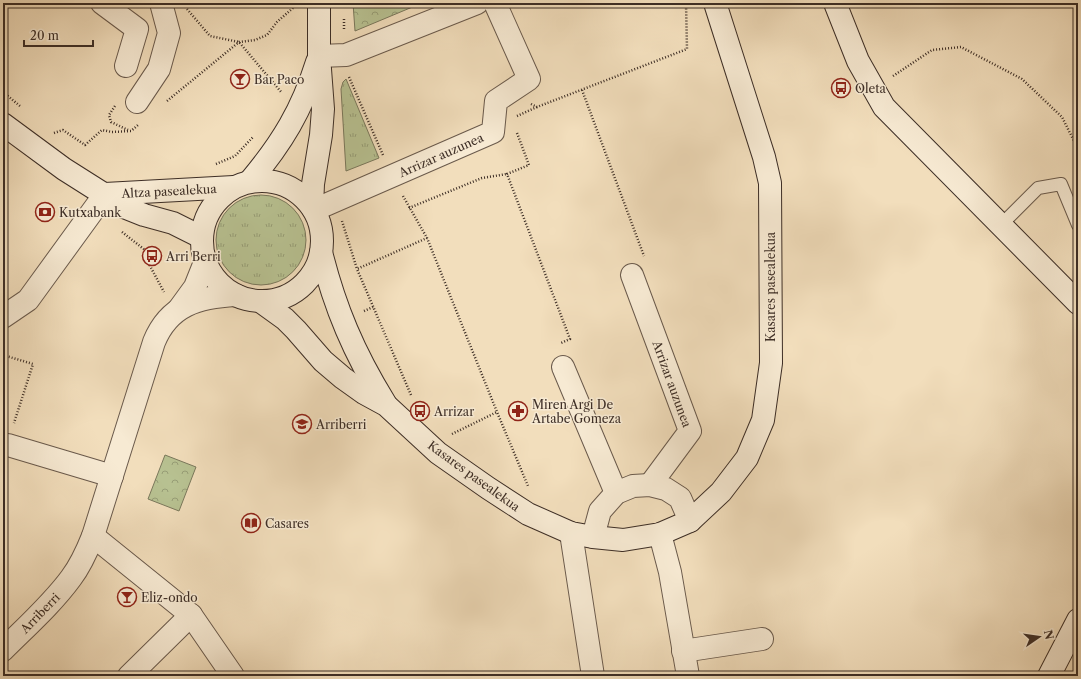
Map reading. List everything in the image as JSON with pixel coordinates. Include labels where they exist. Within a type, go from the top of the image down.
[{"type":"street","points":[[102,3],[137,29],[126,66]]},
{"type":"street","points":[[140,112],[159,69],[169,33],[161,3]]},
{"type":"street","points":[[313,209],[313,184],[321,135],[323,109],[319,56],[319,3]]},
{"type":"street","points":[[319,56],[346,56],[477,3]]},
{"type":"street","name":"Arrizar auzunea","points":[[313,209],[493,132],[496,101],[528,79],[495,3]]},
{"type":"street","name":"Kasares pasealekua","points":[[260,301],[285,319],[323,361],[343,378],[364,393],[386,405],[438,453],[528,514],[571,533],[624,540],[660,534],[690,521],[721,492],[747,458],[764,420],[770,363],[770,182],[764,157],[715,3]]},
{"type":"street","points":[[835,3],[858,61],[884,107],[1078,303]]},
{"type":"street","points":[[242,184],[269,158],[292,123],[303,102],[319,56]]},
{"type":"street","name":"Altza pasealekua","points":[[3,124],[64,169],[124,207],[134,212],[173,223],[202,237]]},
{"type":"street","name":"Arriberri","points":[[270,180],[298,192],[306,199],[313,209],[320,224],[322,238],[321,252],[317,266],[304,284],[284,297],[260,301],[236,295],[224,288],[213,276],[205,262],[202,250],[202,237],[204,222],[211,208],[221,196],[242,184],[270,180]]},
{"type":"street","name":"Altza pasealekua","points":[[105,194],[242,184]]},
{"type":"street","points":[[3,317],[28,300],[105,194]]},
{"type":"street","name":"Kasares pasealekua","points":[[321,252],[336,304],[346,330],[371,381],[386,405]]},
{"type":"street","name":"Arriberri","points":[[3,650],[63,589],[72,577],[87,551],[158,331],[164,322],[179,309],[195,287],[205,262]]},
{"type":"street","name":"Arrizar auzunea","points":[[632,275],[690,431],[650,485]]},
{"type":"street","name":"Arriberri","points":[[179,309],[206,299],[236,295]]},
{"type":"street","points":[[563,368],[616,493]]},
{"type":"street","points":[[8,445],[112,476]]},
{"type":"street","points":[[593,537],[600,512],[616,493],[633,486],[650,485],[666,489],[680,498],[690,521]]},
{"type":"street","points":[[571,533],[593,676]]},
{"type":"street","points":[[660,534],[670,572],[688,676]]},
{"type":"street","points":[[93,536],[191,615],[233,676]]},
{"type":"street","points":[[129,676],[191,615]]},
{"type":"street","points":[[1049,676],[1078,620]]},
{"type":"street","points":[[683,650],[762,639]]},
{"type":"lane","points":[[1001,225],[1038,188],[1061,184],[1078,225]]},
{"type":"path","points":[[186,8],[210,36],[239,42],[255,40],[267,35],[277,22],[294,7],[294,3]]},
{"type":"path","points":[[512,119],[537,107],[687,49],[686,3]]},
{"type":"path","points":[[239,42],[283,94]]},
{"type":"path","points":[[167,101],[239,42]]},
{"type":"path","points":[[874,88],[932,50],[961,47],[1022,79],[1062,117],[1078,148]]},
{"type":"path","points":[[346,56],[349,77],[392,176],[427,238],[528,486]]},
{"type":"path","points":[[582,90],[647,262],[632,275]]},
{"type":"path","points":[[510,92],[537,107]]},
{"type":"path","points":[[131,131],[140,112]]},
{"type":"path","points":[[111,122],[131,131]]},
{"type":"path","points":[[63,130],[85,145],[102,130],[112,132],[131,131]]},
{"type":"path","points":[[409,208],[482,178],[507,174],[529,165],[516,132]]},
{"type":"path","points":[[507,174],[570,339],[554,347],[563,368]]},
{"type":"path","points":[[412,400],[357,269],[427,238]]},
{"type":"path","points":[[3,354],[33,364],[8,445]]},
{"type":"path","points":[[438,453],[451,435],[497,412]]},
{"type":"green space","points":[[353,3],[422,3],[355,31]]},
{"type":"green space","points":[[346,79],[379,158],[346,171],[341,89],[343,82]]},
{"type":"green space","points":[[261,195],[278,198],[293,208],[303,223],[306,240],[303,257],[293,272],[278,282],[261,285],[244,282],[229,272],[219,257],[216,240],[219,223],[229,208],[244,198]]},
{"type":"green space","points":[[165,455],[196,467],[179,511],[148,499]]},
{"type":"place","name":"Bar Paco","points":[[240,79]]},
{"type":"place","name":"Oleta","points":[[841,88]]},
{"type":"place","name":"Kutxabank","points":[[45,212]]},
{"type":"place","name":"Arri Berri","points":[[152,256]]},
{"type":"place","name":"Arrizar","points":[[420,411]]},
{"type":"place","name":"Miren Argi De Artabe Gomeza","points":[[518,411]]},
{"type":"place","name":"Arriberri","points":[[302,424]]},
{"type":"place","name":"Casares","points":[[251,523]]},
{"type":"place","name":"Eliz-ondo","points":[[127,597]]}]
